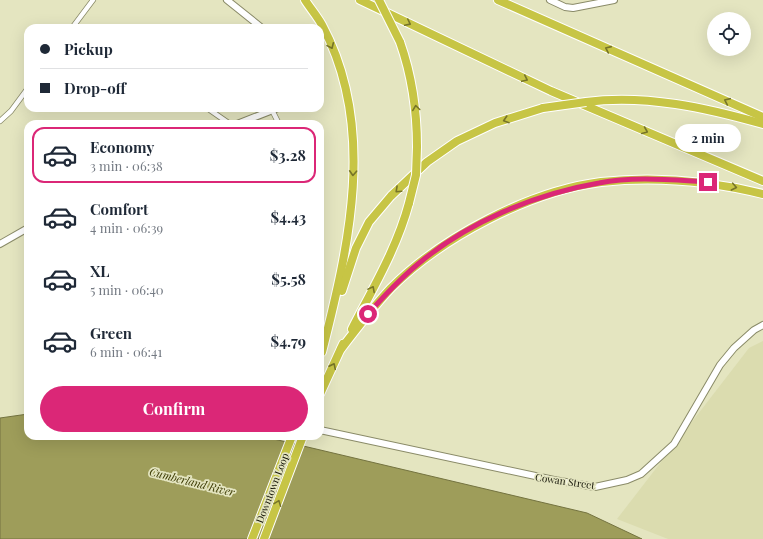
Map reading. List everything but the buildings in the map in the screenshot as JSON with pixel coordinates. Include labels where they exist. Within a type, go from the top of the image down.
[{"type":"highway","points":[[305,0],[321,24]]},
{"type":"highway","points":[[360,0],[551,91],[763,181]]},
{"type":"highway","points":[[324,385],[403,227],[416,175],[417,118],[408,65],[400,42],[379,0]]},
{"type":"highway","points":[[498,0],[763,117]]},
{"type":"highway","points":[[324,30],[336,59],[346,91],[352,124],[354,161],[347,241],[339,286],[324,344]]},
{"type":"highway","points":[[324,346],[356,248],[369,222],[391,196],[427,162],[457,141],[495,123],[543,108],[606,99],[650,101],[707,111],[763,124]]},
{"type":"highway","points":[[341,349],[391,288],[419,263],[490,218],[528,202],[564,190],[600,182],[638,180],[708,182],[763,194]]},
{"type":"highway","name":"Downtown Loop","points":[[252,539],[290,440]]},
{"type":"highway","name":"Downtown Loop","points":[[264,539],[301,440]]},
{"type":"street","points":[[75,24],[93,0]]},
{"type":"street","points":[[227,0],[257,24]]},
{"type":"street","points":[[550,0],[565,7],[573,8],[614,0]]},
{"type":"street","points":[[0,121],[24,93]]},
{"type":"street","points":[[213,112],[224,120]]},
{"type":"street","points":[[247,120],[267,112]]},
{"type":"street","points":[[0,244],[24,230]]},
{"type":"street","name":"Cowan Street","points":[[324,431],[554,480],[595,487],[627,480],[641,474],[674,444],[720,364],[734,348],[754,330],[763,325]]},
{"type":"shaded area","points":[[763,341],[763,539],[668,539],[617,519],[749,348]]},
{"type":"water","name":"Cumberland River","points":[[24,415],[24,440],[278,440],[587,513],[642,539],[0,539],[0,418]]},
{"type":"route","points":[[368,314],[391,288],[419,263],[458,236],[490,218],[528,202],[564,190],[600,182],[638,180],[708,182]]}]
